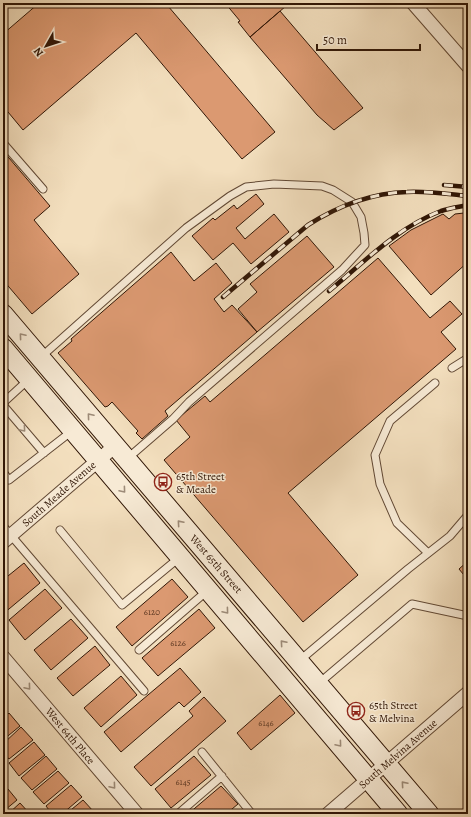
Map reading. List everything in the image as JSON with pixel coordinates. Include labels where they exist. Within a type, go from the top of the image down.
[{"type":"street","points":[[413,3],[468,66]]},
{"type":"street","name":"West 65th Street","points":[[3,314],[429,814]]},
{"type":"street","name":"West 65th Street","points":[[3,348],[398,814]]},
{"type":"street","points":[[26,376],[40,358]]},
{"type":"street","name":"South Meade Avenue","points":[[6,535],[98,460],[120,453]]},
{"type":"street","name":"West 64th Place","points":[[3,657],[137,814]]},
{"type":"street","name":"South Melvina Avenue","points":[[328,814],[468,693]]},
{"type":"lane","points":[[3,143],[43,189]]},
{"type":"lane","points":[[40,358],[186,228],[230,196],[246,187],[274,184],[322,186],[333,190],[352,202],[361,217],[365,245],[342,270],[189,402],[173,419],[120,453]]},
{"type":"lane","points":[[452,368],[468,358]]},
{"type":"lane","points":[[26,376],[3,404],[44,453]]},
{"type":"lane","points":[[428,553],[397,523],[380,484],[375,455],[390,421],[435,383]]},
{"type":"lane","points":[[3,472],[9,480],[72,430]]},
{"type":"lane","points":[[299,662],[450,536],[468,515]]},
{"type":"lane","points":[[60,530],[122,605],[180,557]]},
{"type":"lane","points":[[6,535],[144,690]]},
{"type":"lane","points":[[139,650],[208,590]]},
{"type":"lane","points":[[318,684],[412,604],[468,616]]},
{"type":"lane","points":[[202,752],[252,814]]},
{"type":"lane","points":[[178,814],[222,776]]},
{"type":"building","points":[[39,3],[171,3],[168,6],[275,132],[242,159],[136,33],[23,130],[3,106],[3,34]]},
{"type":"building","points":[[225,3],[283,3],[286,6],[250,37],[238,22],[240,21]]},
{"type":"building","points":[[280,11],[363,108],[334,130],[317,115],[250,37]]},
{"type":"building","points":[[3,151],[50,206],[34,220],[79,274],[32,314],[3,280]]},
{"type":"building","points":[[256,194],[264,204],[236,228],[245,239],[274,214],[289,232],[251,264],[233,243],[213,260],[192,236],[213,218],[215,220],[234,205],[237,209]]},
{"type":"building","points":[[464,213],[468,217],[468,262],[431,295],[389,246],[411,230],[443,214],[449,219],[455,214]]},
{"type":"building","points":[[307,236],[334,267],[257,332],[238,309],[257,292],[250,284]]},
{"type":"building","points":[[171,252],[194,281],[216,263],[232,283],[214,299],[224,312],[232,305],[257,332],[165,411],[168,416],[142,439],[136,433],[138,431],[112,402],[105,407],[58,353],[72,341],[71,339]]},
{"type":"building","points":[[378,258],[430,318],[450,301],[462,314],[441,332],[456,349],[288,493],[358,575],[303,622],[164,460],[190,437],[176,420],[205,396],[210,402]]},
{"type":"building","points":[[468,561],[468,580],[459,569]]},
{"type":"building","points":[[24,563],[40,583],[3,614],[3,580]]},
{"type":"building","points":[[172,579],[188,597],[132,646],[116,627]]},
{"type":"building","points":[[45,589],[62,608],[25,640],[9,620]]},
{"type":"building","points":[[199,609],[215,628],[158,676],[142,658]]},
{"type":"building","points":[[71,619],[88,638],[51,670],[34,650]]},
{"type":"building","points":[[95,646],[110,665],[73,696],[57,678]]},
{"type":"building","points":[[180,668],[201,692],[184,707],[179,702],[121,752],[104,732]]},
{"type":"building","points":[[121,676],[137,695],[101,727],[84,708]]},
{"type":"building","points":[[280,695],[295,713],[251,750],[237,733]]},
{"type":"building","points":[[204,697],[226,721],[151,786],[134,767],[193,716],[189,711]]},
{"type":"building","points":[[3,705],[8,712],[3,716]]},
{"type":"building","points":[[9,713],[20,726],[3,740],[3,719]]},
{"type":"building","points":[[21,727],[33,740],[9,759],[3,752],[3,744]]},
{"type":"building","points":[[34,742],[45,755],[19,776],[9,763]]},
{"type":"building","points":[[46,756],[57,769],[32,790],[21,778]]},
{"type":"building","points":[[194,756],[211,775],[171,808],[155,789]]},
{"type":"building","points":[[58,771],[69,783],[44,804],[33,792]]},
{"type":"building","points":[[71,785],[82,797],[62,814],[52,814],[46,806]]},
{"type":"building","points":[[221,786],[238,804],[226,814],[188,814]]},
{"type":"building","points":[[8,789],[17,800],[5,810],[3,807],[3,793]]},
{"type":"building","points":[[83,800],[94,812],[92,814],[66,814]]},
{"type":"building","points":[[20,803],[30,814],[8,814]]},
{"type":"railway","points":[[444,185],[468,187]]},
{"type":"railway","points":[[223,297],[308,225],[343,206],[368,198],[394,193],[422,192],[468,196]]},
{"type":"railway","points":[[329,291],[368,257],[410,226],[441,211],[468,205]]},
{"type":"place","name":"65th Street & Meade","points":[[163,482]]},
{"type":"place","name":"65th Street & Melvina","points":[[356,711]]}]
